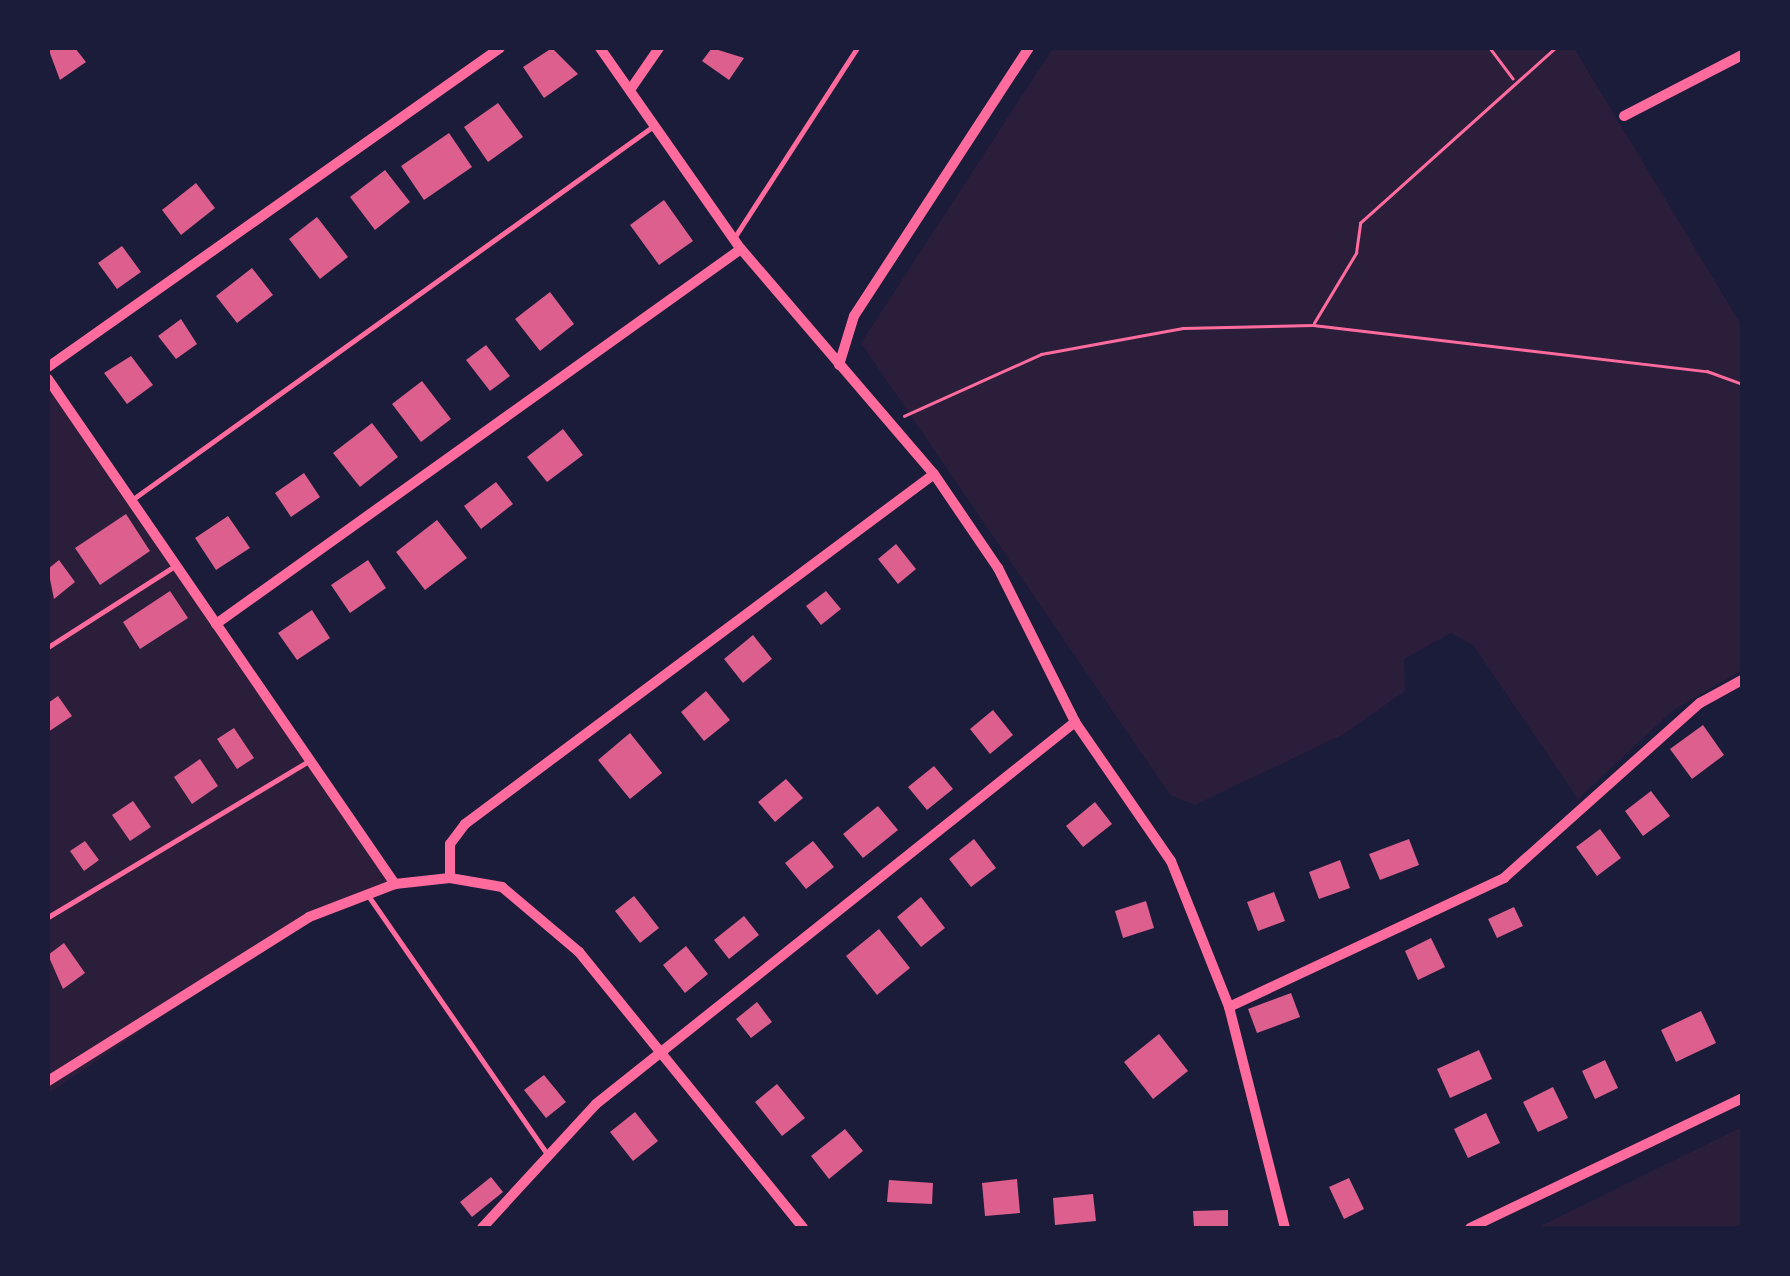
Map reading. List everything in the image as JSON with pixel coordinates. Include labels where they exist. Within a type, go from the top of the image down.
[{"type":"street","points":[[48,367],[500,48]]},
{"type":"street","points":[[600,48],[742,249],[839,365],[894,421],[934,474],[998,568],[1076,722],[1171,861],[1229,1008],[1284,1228]]},
{"type":"street","points":[[630,90],[659,48]]},
{"type":"street","points":[[839,365],[854,316],[1029,48]]},
{"type":"street","points":[[1624,116],[1742,55]]},
{"type":"street","points":[[216,624],[742,249]]},
{"type":"street","points":[[48,379],[396,884]]},
{"type":"street","points":[[450,878],[450,844],[465,824],[934,474]]},
{"type":"street","points":[[1229,1008],[1504,878],[1700,703],[1742,680]]},
{"type":"street","points":[[482,1228],[522,1193],[547,1154],[661,1054],[1076,722]]},
{"type":"street","points":[[48,1082],[179,992],[367,894],[396,884],[450,878],[502,887],[578,952],[804,1228]]},
{"type":"street","points":[[1470,1228],[1742,1098]]},
{"type":"lane","points":[[734,238],[856,48]]},
{"type":"lane","points":[[131,500],[654,125]]},
{"type":"lane","points":[[48,647],[176,565]]},
{"type":"lane","points":[[48,917],[310,760]]},
{"type":"lane","points":[[367,894],[547,1154]]},
{"type":"path","points":[[1490,48],[1514,80]]},
{"type":"path","points":[[1313,324],[1356,253],[1360,224],[1514,80],[1555,48]]},
{"type":"path","points":[[894,421],[1042,354],[1182,328],[1313,324],[1707,371],[1742,384]]},
{"type":"shaded area","points":[[1053,48],[1574,48],[1742,326],[1742,670],[1672,711],[1578,799],[1473,645],[1451,633],[1404,659],[1405,691],[1344,734],[1195,805],[1170,795],[861,343]]},
{"type":"shaded area","points":[[48,379],[395,884],[309,917],[48,1094]]},
{"type":"shaded area","points":[[1742,1127],[1742,1228],[1536,1228]]},
{"type":"building","points":[[48,48],[75,48],[86,62],[60,80]]},
{"type":"building","points":[[552,48],[578,74],[544,98],[523,67]]},
{"type":"building","points":[[712,48],[744,58],[729,80],[702,61]]},
{"type":"building","points":[[498,103],[523,137],[488,162],[464,127]]},
{"type":"building","points":[[449,133],[472,167],[424,200],[401,166]]},
{"type":"building","points":[[385,170],[410,202],[375,230],[350,197]]},
{"type":"building","points":[[196,183],[215,208],[181,235],[162,210]]},
{"type":"building","points":[[664,200],[693,241],[659,265],[630,225]]},
{"type":"building","points":[[317,217],[348,257],[320,279],[289,239]]},
{"type":"building","points":[[122,246],[141,272],[117,289],[98,263]]},
{"type":"building","points":[[252,268],[273,295],[237,323],[216,296]]},
{"type":"building","points":[[550,292],[574,324],[540,351],[515,319]]},
{"type":"building","points":[[181,319],[197,344],[176,359],[158,336]]},
{"type":"building","points":[[486,345],[510,376],[490,391],[466,360]]},
{"type":"building","points":[[131,356],[153,385],[127,404],[104,373]]},
{"type":"building","points":[[422,381],[451,419],[421,442],[392,404]]},
{"type":"building","points":[[372,423],[398,457],[360,487],[333,453]]},
{"type":"building","points":[[563,429],[583,455],[547,482],[527,457]]},
{"type":"building","points":[[304,473],[320,497],[291,517],[275,493]]},
{"type":"building","points":[[496,482],[513,504],[481,529],[464,506]]},
{"type":"building","points":[[126,514],[150,551],[100,585],[75,548]]},
{"type":"building","points":[[228,516],[250,548],[216,570],[195,538]]},
{"type":"building","points":[[437,520],[467,558],[425,590],[396,552]]},
{"type":"building","points":[[896,544],[916,569],[898,584],[878,559]]},
{"type":"building","points":[[59,560],[75,582],[54,599],[48,569]]},
{"type":"building","points":[[368,560],[386,588],[350,613],[331,585]]},
{"type":"building","points":[[170,591],[188,618],[140,649],[123,622]]},
{"type":"building","points":[[826,591],[841,609],[821,625],[806,606]]},
{"type":"building","points":[[312,610],[330,638],[297,660],[278,633]]},
{"type":"building","points":[[753,635],[772,659],[743,683],[724,659]]},
{"type":"building","points":[[706,691],[730,720],[704,741],[681,712]]},
{"type":"building","points":[[58,696],[72,716],[48,732],[48,703]]},
{"type":"building","points":[[993,710],[1013,735],[990,754],[970,729]]},
{"type":"building","points":[[1703,725],[1724,755],[1692,779],[1670,749]]},
{"type":"building","points":[[234,728],[254,758],[237,769],[217,739]]},
{"type":"building","points":[[630,733],[662,773],[630,799],[598,760]]},
{"type":"building","points":[[200,759],[218,786],[192,804],[174,777]]},
{"type":"building","points":[[934,766],[953,789],[927,810],[908,787]]},
{"type":"building","points":[[786,779],[803,798],[775,822],[758,802]]},
{"type":"building","points":[[1651,791],[1670,816],[1643,836],[1625,811]]},
{"type":"building","points":[[133,801],[151,827],[130,841],[112,815]]},
{"type":"building","points":[[1095,802],[1112,824],[1083,847],[1066,826]]},
{"type":"building","points":[[878,806],[898,830],[863,858],[843,834]]},
{"type":"building","points":[[1600,829],[1621,858],[1597,876],[1576,847]]},
{"type":"building","points":[[974,839],[996,868],[971,887],[949,859]]},
{"type":"building","points":[[1409,839],[1419,865],[1380,880],[1369,854]]},
{"type":"building","points":[[85,841],[99,860],[84,871],[70,851]]},
{"type":"building","points":[[813,841],[834,867],[806,889],[785,863]]},
{"type":"building","points":[[1340,860],[1350,888],[1319,899],[1309,872]]},
{"type":"building","points":[[1274,892],[1285,921],[1258,931],[1247,902]]},
{"type":"building","points":[[634,896],[659,928],[640,943],[615,911]]},
{"type":"building","points":[[921,897],[945,928],[921,947],[897,917]]},
{"type":"building","points":[[1146,901],[1154,928],[1123,938],[1115,911]]},
{"type":"building","points":[[1514,907],[1523,926],[1497,938],[1488,919]]},
{"type":"building","points":[[744,916],[759,935],[729,959],[714,940]]},
{"type":"building","points":[[879,929],[910,968],[877,995],[846,956]]},
{"type":"building","points":[[1431,938],[1445,967],[1418,980],[1405,951]]},
{"type":"building","points":[[64,943],[85,973],[63,989],[48,955]]},
{"type":"building","points":[[686,946],[708,974],[685,993],[663,965]]},
{"type":"building","points":[[1291,993],[1300,1017],[1257,1033],[1248,1009]]},
{"type":"building","points":[[757,1002],[772,1022],[751,1038],[736,1019]]},
{"type":"building","points":[[1701,1011],[1716,1043],[1676,1062],[1661,1030]]},
{"type":"building","points":[[1159,1034],[1188,1071],[1153,1099],[1124,1062]]},
{"type":"building","points":[[1479,1050],[1492,1079],[1450,1098],[1437,1069]]},
{"type":"building","points":[[1605,1060],[1618,1088],[1595,1099],[1582,1071]]},
{"type":"building","points":[[544,1075],[566,1102],[546,1118],[524,1090]]},
{"type":"building","points":[[777,1084],[805,1118],[782,1136],[755,1102]]},
{"type":"building","points":[[1553,1087],[1568,1118],[1538,1132],[1523,1102]]},
{"type":"building","points":[[635,1112],[658,1141],[633,1161],[610,1132]]},
{"type":"building","points":[[1486,1113],[1500,1143],[1468,1158],[1454,1129]]},
{"type":"building","points":[[845,1129],[863,1151],[829,1179],[811,1156]]},
{"type":"building","points":[[491,1177],[503,1192],[472,1217],[460,1202]]},
{"type":"building","points":[[1349,1178],[1364,1209],[1344,1219],[1329,1187]]},
{"type":"building","points":[[1017,1179],[1020,1213],[985,1216],[982,1183]]},
{"type":"building","points":[[889,1180],[933,1183],[932,1204],[887,1202]]},
{"type":"building","points":[[1093,1194],[1096,1221],[1055,1225],[1053,1198]]},
{"type":"building","points":[[1228,1210],[1228,1228],[1194,1228],[1193,1211]]}]
